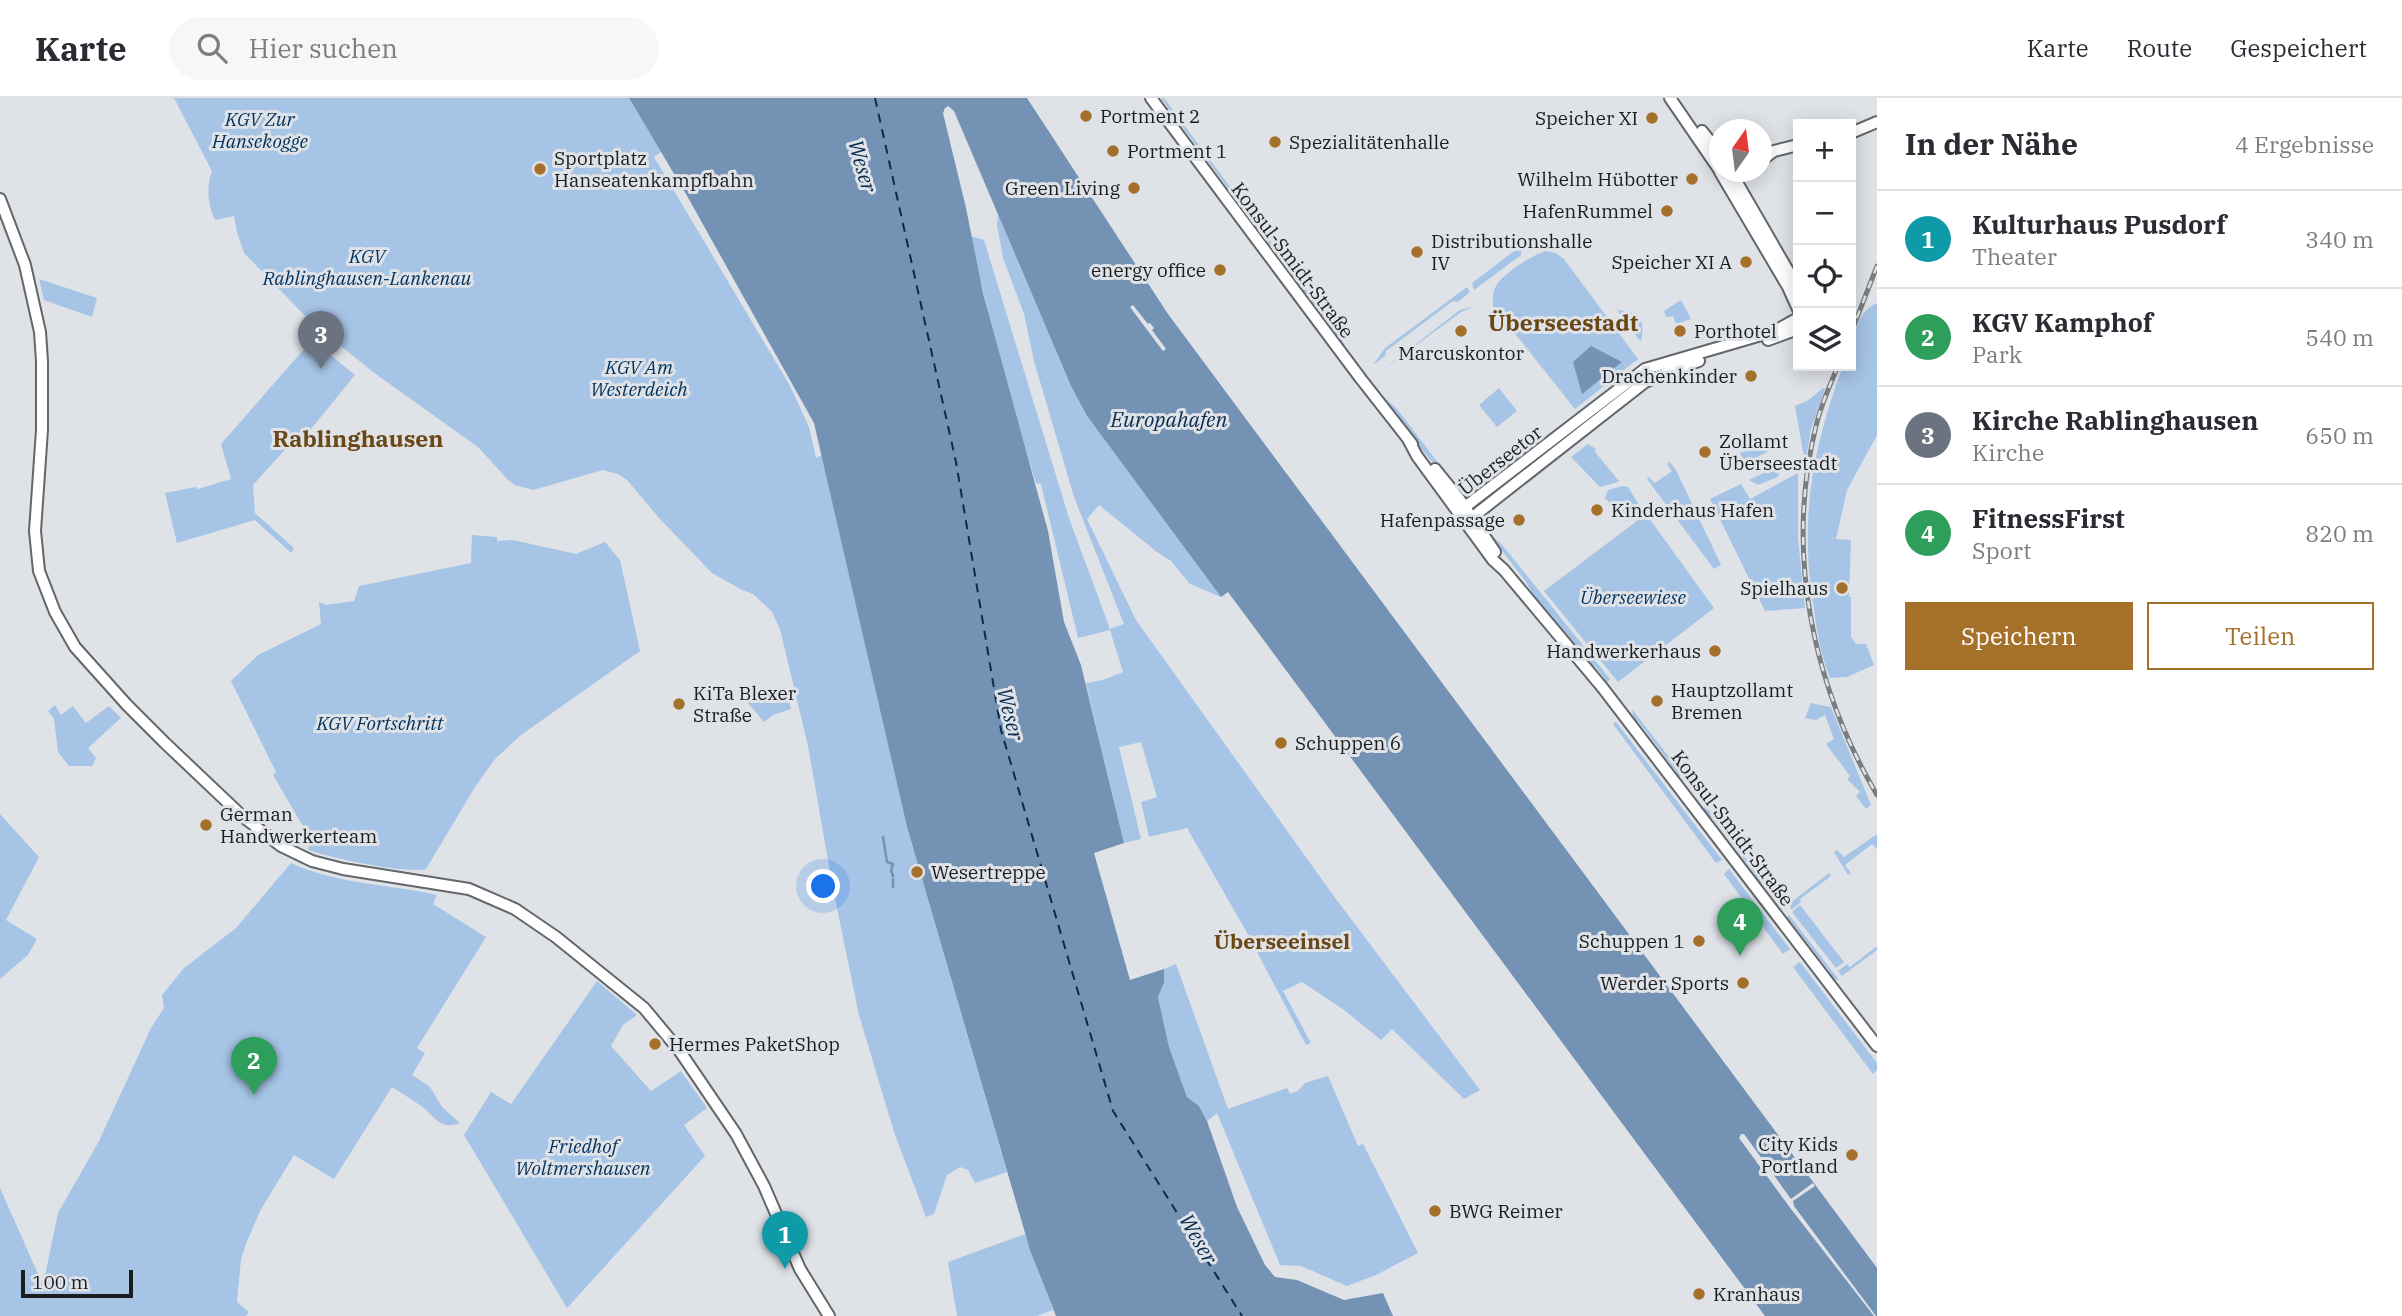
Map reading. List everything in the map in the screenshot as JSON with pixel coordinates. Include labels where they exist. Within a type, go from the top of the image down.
[{"type":"street","name":"Konsul-Smidt-Straße","points":[[1151,98],[1418,456],[1466,514],[1493,560],[1628,719],[1877,1046]]},
{"type":"street","points":[[1671,98],[1684,109],[1709,140]]},
{"type":"street","points":[[1671,98],[1709,155]]},
{"type":"street","points":[[1856,131],[1877,122]]},
{"type":"street","points":[[1772,152],[1793,146]]},
{"type":"street","points":[[1737,182],[1793,279]]},
{"type":"street","points":[[1737,182],[1798,308]]},
{"type":"street","points":[[0,199],[26,265],[40,332],[42,430],[35,513],[39,571],[55,612],[75,647],[127,705],[166,743],[242,816],[281,845],[312,861],[343,869],[469,889],[502,904],[556,937],[644,1008],[679,1050],[736,1133],[764,1186],[800,1269],[829,1316]]},
{"type":"street","name":"Überseetor","points":[[1466,514],[1645,369],[1775,331],[1793,321]]},
{"type":"street","name":"Überseetor","points":[[1466,514],[1645,382],[1673,370],[1793,332]]},
{"type":"green space","points":[[174,98],[629,98],[661,152],[654,157],[790,386],[809,427],[816,458],[822,455],[907,827],[1007,1172],[975,1183],[968,1170],[960,1167],[947,1175],[934,1214],[926,1217],[894,1132],[859,1015],[808,746],[780,629],[772,612],[753,594],[712,573],[627,480],[618,474],[603,470],[533,490],[515,485],[478,447],[373,372],[310,321],[244,253],[234,216],[215,220],[209,196],[212,171]]},
{"type":"green space","points":[[1161,98],[1164,98],[1282,257],[1280,258]]},
{"type":"green space","points":[[998,215],[1071,386],[1087,416],[1221,597],[1190,584],[1171,561],[1099,505],[1087,519],[1136,620],[1333,895],[1480,1090],[1464,1099],[1392,1029],[1381,1040],[1344,1010],[1302,982],[1283,991],[1311,1043],[1306,1045],[1246,931],[1187,828],[1149,837],[1141,802],[1157,797],[1141,742],[1119,747],[1141,839],[1124,843],[1086,683],[1123,672],[1110,630],[1078,638],[1041,484],[1036,483],[1018,422],[970,236],[984,240],[1069,518],[1110,629],[1124,624],[1074,497],[1034,361],[1024,314],[1003,258],[997,225]]},
{"type":"green space","points":[[1522,245],[1521,255],[1474,290],[1472,283]]},
{"type":"green space","points":[[1546,251],[1556,253],[1564,259],[1638,359],[1575,409],[1493,306],[1494,290],[1503,277],[1525,261]]},
{"type":"green space","points":[[1283,259],[1339,334],[1349,354],[1331,333],[1331,327],[1281,261]]},
{"type":"green space","points":[[39,279],[97,298],[92,317],[44,300]]},
{"type":"green space","points":[[1467,287],[1470,292],[1458,302],[1453,301],[1386,351],[1385,356],[1373,365],[1385,348]]},
{"type":"green space","points":[[1681,300],[1691,319],[1676,324],[1673,316],[1666,317],[1664,311]]},
{"type":"green space","points":[[1877,303],[1877,435],[1847,490],[1836,539],[1851,540],[1851,637],[1856,644],[1866,644],[1874,665],[1847,677],[1830,678],[1818,635],[1810,576],[1808,515],[1811,485],[1832,397],[1841,371],[1856,371],[1856,330],[1859,321],[1870,307]]},
{"type":"green space","points":[[1475,306],[1461,312],[1376,375],[1460,310]]},
{"type":"green space","points":[[1617,310],[1639,318],[1642,327],[1641,342]]},
{"type":"green space","points":[[312,340],[355,375],[311,429],[290,444],[253,485],[255,513],[294,548],[291,553],[255,520],[177,543],[165,493],[196,487],[198,489],[231,479],[221,444]]},
{"type":"green space","points":[[1499,388],[1517,411],[1497,427],[1479,405]]},
{"type":"green space","points":[[1825,389],[1811,429],[1805,463],[1795,406],[1807,401]]},
{"type":"green space","points":[[1379,393],[1397,409],[1459,490],[1406,431],[1407,427],[1392,408],[1387,407]]},
{"type":"green space","points":[[1774,443],[1775,448],[1745,463],[1740,453]]},
{"type":"green space","points":[[1588,444],[1596,449],[1595,452],[1618,482],[1600,487],[1571,457]]},
{"type":"green space","points":[[1670,462],[1721,565],[1714,569],[1647,479],[1649,477],[1655,483],[1672,471],[1667,464]]},
{"type":"green space","points":[[1781,465],[1778,477],[1758,485],[1749,480]]},
{"type":"green space","points":[[1798,473],[1798,538],[1805,608],[1765,611],[1710,499],[1741,484],[1750,499]]},
{"type":"green space","points":[[1628,487],[1643,511],[1626,521],[1605,498],[1608,490]]},
{"type":"green space","name":"Überseewiese","points":[[1646,514],[1714,608],[1618,682],[1544,591]]},
{"type":"green space","points":[[1487,531],[1503,546],[1610,679],[1607,682],[1562,629],[1557,628]]},
{"type":"green space","name":"KGV Fortschritt","points":[[472,535],[497,537],[497,541],[513,540],[576,554],[605,542],[620,560],[640,651],[521,735],[495,759],[426,869],[386,867],[308,850],[311,840],[273,775],[276,772],[231,681],[258,655],[321,624],[319,602],[326,605],[354,601],[359,586],[471,563]]},
{"type":"green space","points":[[787,693],[791,709],[773,715],[764,722],[747,702],[759,701]]},
{"type":"green space","points":[[1811,703],[1831,707],[1871,805],[1866,809],[1856,796],[1860,792],[1847,779],[1850,776],[1826,744],[1834,739],[1825,715],[1816,720],[1805,718]]},
{"type":"green space","points":[[55,705],[61,715],[73,706],[86,723],[109,706],[121,718],[88,748],[96,758],[92,766],[69,766],[58,752],[54,719],[48,711]]},
{"type":"green space","points":[[1632,709],[1682,774],[1678,778],[1676,771],[1638,721],[1634,721]]},
{"type":"green space","points":[[1616,722],[1722,860],[1716,863],[1613,724]]},
{"type":"green space","points":[[1704,804],[1766,884],[1755,880],[1755,874],[1712,817],[1707,817]]},
{"type":"green space","points":[[0,814],[39,857],[6,920],[37,939],[28,955],[0,979]]},
{"type":"green space","points":[[1877,834],[1877,849],[1872,844],[1845,865],[1851,873],[1848,875],[1834,852],[1837,850],[1844,857]]},
{"type":"green space","points":[[291,863],[344,879],[437,895],[433,904],[486,937],[417,1048],[425,1053],[412,1075],[430,1087],[442,1107],[460,1123],[443,1124],[418,1103],[392,1087],[334,1179],[294,1155],[260,1211],[241,1259],[237,1302],[249,1312],[246,1316],[0,1316],[0,1188],[43,1285],[58,1213],[99,1141],[151,1028],[164,1008],[162,995],[184,968],[236,928]]},
{"type":"green space","points":[[1729,869],[1790,949],[1783,954],[1724,874]]},
{"type":"green space","points":[[1829,873],[1831,876],[1800,899],[1801,902],[1791,910],[1790,903]]},
{"type":"green space","points":[[1800,905],[1844,962],[1836,968],[1792,912]]},
{"type":"green space","points":[[1789,915],[1839,980],[1832,979],[1829,971],[1791,922],[1787,921],[1785,918]]},
{"type":"green space","points":[[1877,946],[1877,950],[1842,976],[1838,971],[1847,964],[1850,967]]},
{"type":"green space","points":[[1800,962],[1877,1063],[1877,1070],[1873,1074],[1793,967]]},
{"type":"green space","points":[[1176,964],[1228,1109],[1287,1088],[1290,1094],[1298,1091],[1305,1083],[1328,1076],[1358,1146],[1363,1144],[1418,1253],[1376,1275],[1347,1286],[1301,1266],[1280,1265],[1217,1113],[1207,1121],[1199,1106],[1187,1097],[1169,1047],[1158,997],[1164,983],[1164,969]]},
{"type":"green space","name":"Friedhof Woltmershausen","points":[[597,981],[637,1015],[623,1025],[611,1046],[651,1091],[681,1071],[707,1108],[684,1125],[705,1156],[567,1308],[464,1135],[491,1092],[511,1104]]},
{"type":"green space","points":[[1025,1234],[1053,1310],[1037,1316],[957,1316],[948,1262]]},
{"type":"water","points":[[629,98],[1027,98],[1168,314],[1877,1268],[1877,1316],[1765,1316],[1228,592],[1221,597],[1087,416],[1071,386],[954,111],[948,106],[943,113],[983,293],[1048,531],[1064,622],[1081,665],[1124,843],[1094,853],[1130,980],[1164,969],[1164,983],[1158,997],[1169,1047],[1187,1097],[1199,1106],[1207,1121],[1237,1207],[1265,1265],[1275,1277],[1297,1280],[1344,1300],[1383,1293],[1393,1316],[1056,1316],[1030,1250],[907,827],[814,423]]},
{"type":"water","points":[[1591,346],[1622,362],[1582,394],[1573,362]]},
{"type":"pier","points":[[1133,305],[1154,328],[1152,330],[1166,349],[1163,351],[1130,307]]},
{"type":"pier","points":[[1744,1134],[1791,1199],[1813,1183],[1815,1186],[1793,1201],[1794,1206],[1876,1316],[1791,1209],[1739,1138]]},
{"type":"waterway","points":[[883,837],[887,862],[893,864],[893,876]]},
{"type":"waterway","points":[[893,879],[893,887]]},
{"type":"ferry route","points":[[875,98],[956,462],[1001,730],[1113,1111],[1242,1316]]},
{"type":"railway","points":[[1856,320],[1877,266]]},
{"type":"railway","points":[[1836,371],[1818,418],[1807,473],[1803,521],[1805,569],[1821,663],[1854,752],[1877,795]]},
{"type":"place","name":"Portment 2","points":[[1086,116]]},
{"type":"place","name":"Speicher XI","points":[[1652,118]]},
{"type":"place","name":"Spezialitätenhalle","points":[[1275,142]]},
{"type":"place","name":"Portment 1","points":[[1113,151]]},
{"type":"place","name":"Sportplatz Hanseatenkampfbahn","points":[[540,169]]},
{"type":"place","name":"Wilhelm Hübotter","points":[[1692,179]]},
{"type":"place","name":"Green Living","points":[[1134,188]]},
{"type":"place","name":"HafenRummel","points":[[1667,211]]},
{"type":"place","name":"Distributionshalle IV","points":[[1417,252]]},
{"type":"place","name":"Speicher XI A","points":[[1746,262]]},
{"type":"place","name":"energy office","points":[[1220,270]]},
{"type":"place","name":"Marcuskontor","points":[[1461,331]]},
{"type":"place","name":"Porthotel","points":[[1680,331]]},
{"type":"place","name":"Kirche Rablinghausen","points":[[321,369]]},
{"type":"place","name":"Drachenkinder","points":[[1751,376]]},
{"type":"place","name":"Zollamt Überseestadt","points":[[1705,452]]},
{"type":"place","name":"Kinderhaus Hafen","points":[[1597,510]]},
{"type":"place","name":"Hafenpassage","points":[[1519,520]]},
{"type":"place","name":"Spielhaus","points":[[1842,588]]},
{"type":"place","name":"Handwerkerhaus","points":[[1715,651]]},
{"type":"place","name":"Hauptzollamt Bremen","points":[[1657,701]]},
{"type":"place","name":"KiTa Blexer Straße","points":[[679,704]]},
{"type":"place","name":"Schuppen 6","points":[[1281,743]]},
{"type":"place","name":"German Handwerkerteam","points":[[206,825]]},
{"type":"place","name":"Wesertreppe","points":[[917,872]]},
{"type":"place","name":"Schuppen 1","points":[[1699,941]]},
{"type":"place","name":"FitnessFirst","points":[[1740,956]]},
{"type":"place","name":"Werder Sports","points":[[1743,983]]},
{"type":"place","name":"Hermes PaketShop","points":[[655,1044]]},
{"type":"place","name":"KGV Kamphof","points":[[254,1095]]},
{"type":"place","name":"City Kids Portland","points":[[1852,1155]]},
{"type":"place","name":"BWG Reimer","points":[[1435,1211]]},
{"type":"place","name":"Kulturhaus Pusdorf","points":[[785,1269]]},
{"type":"place","name":"Kranhaus","points":[[1699,1294]]},
{"type":"district","name":"Überseestadt","points":[[1563,323]]},
{"type":"district","name":"Rablinghausen","points":[[358,439]]},
{"type":"district","name":"Überseeinsel","points":[[1282,942]]},
{"type":"park label","name":"KGV Zur Hansekogge","points":[[260,130]]},
{"type":"park label","name":"KGV Rablinghausen-Lankenau","points":[[367,267]]},
{"type":"park label","name":"KGV Am Westerdeich","points":[[639,378]]},
{"type":"water label","name":"Weser","points":[[862,166]]},
{"type":"water label","name":"Europahafen","points":[[1169,420]]},
{"type":"water label","name":"Weser","points":[[1010,714]]},
{"type":"water label","name":"Weser","points":[[1198,1239]]}]
